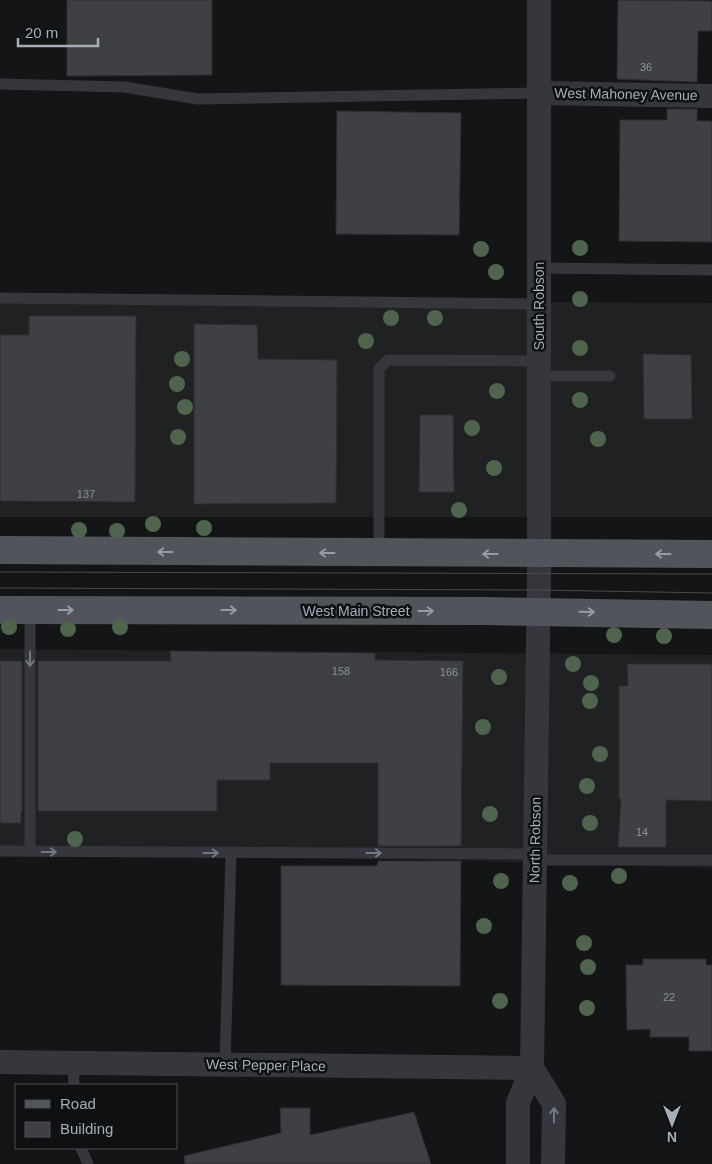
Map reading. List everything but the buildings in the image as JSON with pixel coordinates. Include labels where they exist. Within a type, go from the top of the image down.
[{"type":"main road","points":[[0,550],[712,554]]},
{"type":"main road","name":"West Main Street","points":[[0,610],[538,612],[712,615]]},
{"type":"street","name":"South Robson","points":[[538,612],[539,0]]},
{"type":"street","name":"West Mahoney Avenue","points":[[539,93],[712,96]]},
{"type":"street","name":"North Robson","points":[[518,1164],[518,1103],[532,1068],[538,612]]},
{"type":"street","name":"West Pepper Place","points":[[0,1062],[73,1074],[225,1065],[532,1068]]},
{"type":"street","points":[[532,1068],[554,1104],[553,1164]]},
{"type":"lane","points":[[0,84],[124,87],[198,99],[539,93]]},
{"type":"lane","points":[[539,268],[712,270]]},
{"type":"lane","points":[[0,298],[539,304]]},
{"type":"lane","points":[[380,553],[379,369],[382,364],[388,360],[539,368],[610,376]]},
{"type":"lane","points":[[30,610],[30,851]]},
{"type":"lane","points":[[0,851],[712,860]]},
{"type":"lane","points":[[225,1065],[231,853]]},
{"type":"lane","points":[[81,1149],[88,1164]]},
{"type":"shaded area","points":[[0,299],[712,303],[712,517],[0,517]]},
{"type":"shaded area","points":[[0,649],[712,655],[712,868],[0,847]]},
{"type":"tram line","points":[[0,572],[712,574]]},
{"type":"tram line","points":[[0,588],[538,590],[712,593]]}]
